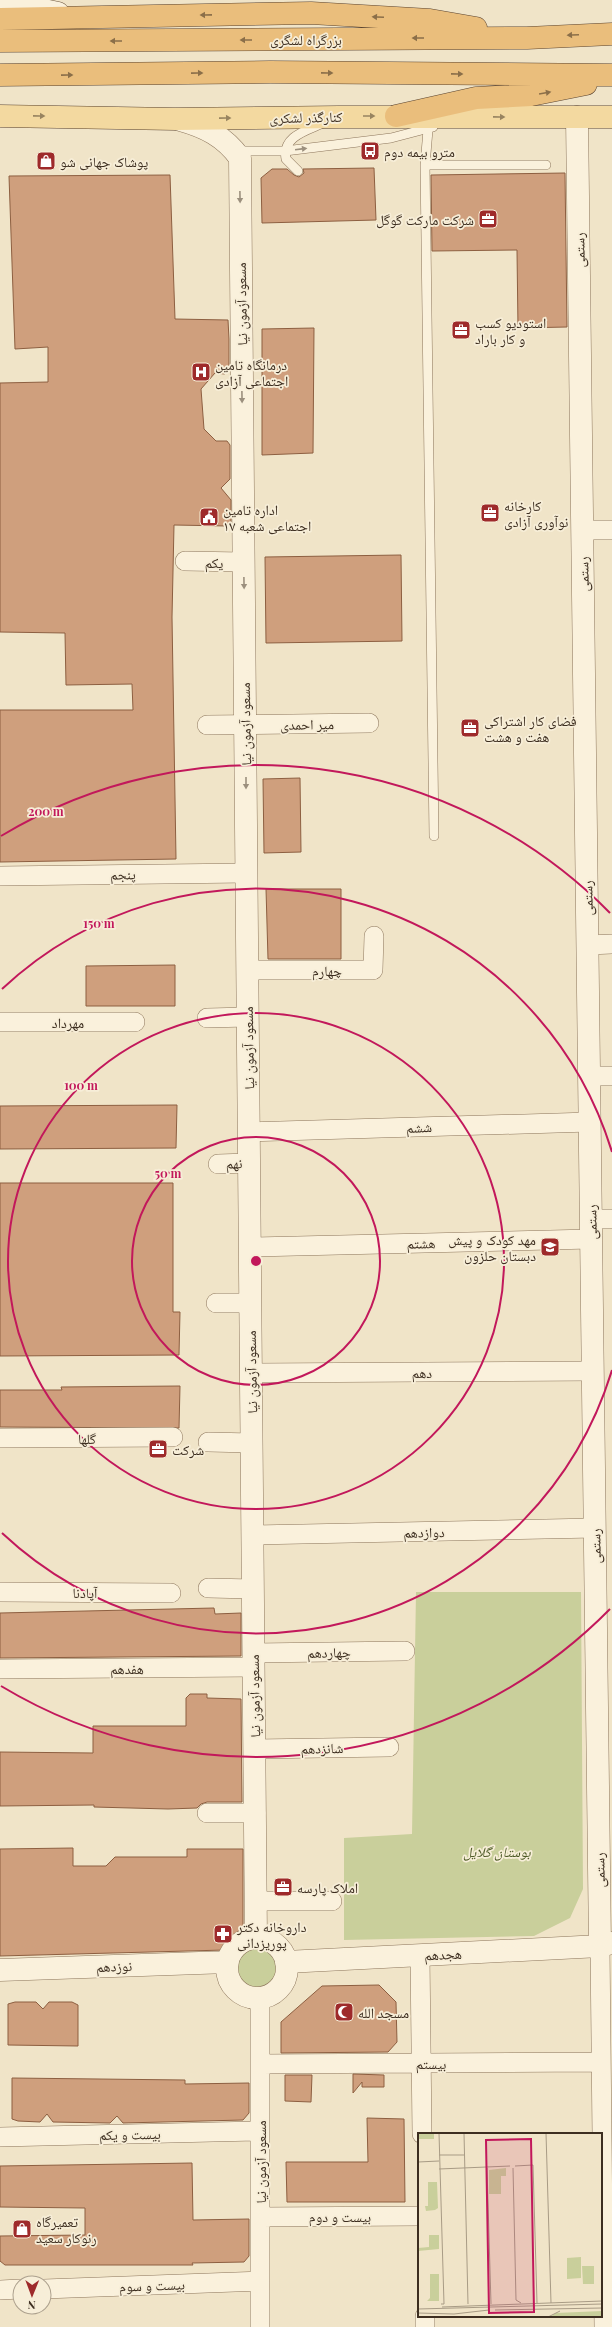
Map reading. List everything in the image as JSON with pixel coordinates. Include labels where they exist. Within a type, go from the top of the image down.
[{"type":"highway","points":[[0,19],[311,14],[430,20],[527,38]]},
{"type":"highway","name":"بزرگراه لشگری","points":[[0,42],[527,38],[612,34]]},
{"type":"highway","points":[[0,76],[270,72],[612,76]]},
{"type":"highway","points":[[396,116],[476,98],[531,95],[550,92],[612,76]]},
{"type":"main road","name":"کنارگذر لشکری","points":[[0,116],[175,119],[338,116],[612,117]]},
{"type":"street","points":[[0,6],[34,8],[81,17]]},
{"type":"street","name":"رستمی","points":[[577,117],[589,1076],[590,1122],[598,1226],[593,1371],[595,1528],[608,1947],[601,2062],[601,2133]]},
{"type":"street","points":[[175,119],[201,126],[223,140],[237,154]]},
{"type":"street","name":"مسعود آزمون نیا","points":[[237,154],[244,562],[256,1938]]},
{"type":"street","points":[[583,530],[612,530]]},
{"type":"street","name":"یکم","points":[[185,561],[244,562]]},
{"type":"street","name":"میر احمدی","points":[[207,725],[369,723]]},
{"type":"street","name":"پنجم","points":[[0,876],[246,873]]},
{"type":"street","name":"چهارم","points":[[247,970],[372,970],[374,936]]},
{"type":"street","points":[[588,945],[612,944]]},
{"type":"street","points":[[208,1018],[248,1017]]},
{"type":"street","name":"مهرداد","points":[[0,1022],[135,1022]]},
{"type":"street","points":[[589,1076],[612,1076]]},
{"type":"street","name":"ششم","points":[[249,1132],[590,1122]]},
{"type":"street","name":"نهم","points":[[218,1164],[249,1163]]},
{"type":"street","name":"هشتم","points":[[250,1247],[598,1226]]},
{"type":"street","points":[[216,1303],[250,1303]]},
{"type":"street","name":"دهم","points":[[251,1373],[593,1371]]},
{"type":"street","name":"گلها","points":[[0,1438],[174,1437]]},
{"type":"street","points":[[208,1442],[252,1444]]},
{"type":"street","name":"دوازدهم","points":[[253,1535],[595,1528]]},
{"type":"street","points":[[208,1588],[253,1589]]},
{"type":"street","name":"آپادنا","points":[[0,1592],[171,1593]]},
{"type":"street","name":"چهاردهم","points":[[254,1660],[405,1651]]},
{"type":"street","name":"هفدهم","points":[[0,1669],[254,1660]]},
{"type":"street","name":"شانزدهم","points":[[255,1749],[389,1746]]},
{"type":"street","points":[[207,1813],[256,1813]]},
{"type":"street","points":[[256,1901],[332,1901]]},
{"type":"street","points":[[256,1938],[267,1939],[276,1944],[283,1952],[286,1962],[285,1977],[278,1989],[269,1995],[250,1997],[235,1988],[228,1976],[228,1962],[231,1952],[238,1945],[256,1938]]},
{"type":"street","name":"هجدهم","points":[[286,1962],[608,1947]]},
{"type":"street","points":[[420,1955],[422,2133]]},
{"type":"street","name":"نوزدهم","points":[[0,1970],[228,1962]]},
{"type":"street","name":"مسعود آزمون نیا","points":[[260,1997],[260,2327]]},
{"type":"street","name":"بیستم","points":[[260,2064],[601,2062]]},
{"type":"street","name":"بیست و یکم","points":[[0,2137],[260,2131]]},
{"type":"street","name":"بیست و دوم","points":[[260,2216],[418,2216]]},
{"type":"street","name":"رستمی","points":[[602,2268],[608,2294],[604,2327]]},
{"type":"street","name":"بیست و سوم","points":[[52,2289],[260,2281]]},
{"type":"street","points":[[0,2290],[12,2290]]},
{"type":"lane","points":[[284,151],[293,138],[338,116]]},
{"type":"lane","points":[[237,154],[284,151],[391,138],[428,130],[455,116]]},
{"type":"lane","points":[[428,130],[425,165],[434,836]]},
{"type":"lane","points":[[284,151],[289,164],[298,171]]},
{"type":"lane","points":[[425,165],[546,165]]},
{"type":"green space","name":"بوستان گلایل","points":[[416,1592],[581,1592],[583,1889],[570,1918],[534,1936],[344,1940],[344,1838],[412,1834]]},
{"type":"green space","points":[[252,1947],[260,1947],[268,1950],[274,1956],[277,1968],[274,1980],[268,1986],[260,1989],[252,1989],[244,1986],[238,1980],[235,1972],[235,1964],[238,1956],[244,1950]]},
{"type":"building","points":[[374,168],[376,220],[262,223],[261,178],[272,169],[287,169],[299,177],[304,173],[303,169]]},
{"type":"building","points":[[565,173],[567,327],[518,328],[517,250],[432,251],[431,175]]},
{"type":"building","points":[[170,175],[175,319],[228,320],[229,370],[225,374],[215,373],[201,389],[204,429],[216,441],[227,441],[230,445],[230,479],[221,488],[231,500],[231,522],[227,526],[174,525],[172,617],[176,859],[0,862],[0,710],[133,710],[132,684],[66,685],[65,633],[0,632],[0,383],[48,382],[48,347],[15,349],[9,176]]},
{"type":"building","points":[[314,328],[313,453],[262,455],[262,329]]},
{"type":"building","points":[[401,555],[402,641],[266,643],[265,557]]},
{"type":"building","points":[[300,778],[301,852],[264,853],[263,779]]},
{"type":"building","points":[[266,889],[341,889],[341,959],[268,959]]},
{"type":"building","points":[[175,965],[175,1006],[86,1006],[86,966]]},
{"type":"building","points":[[177,1105],[176,1148],[0,1149],[0,1106]]},
{"type":"building","points":[[0,1183],[173,1183],[173,1312],[180,1312],[179,1355],[0,1356]]},
{"type":"building","points":[[180,1386],[179,1428],[0,1427],[0,1390],[62,1390],[61,1387]]},
{"type":"building","points":[[214,1608],[215,1614],[241,1613],[241,1656],[0,1658],[0,1613]]},
{"type":"building","points":[[190,1694],[207,1694],[207,1698],[241,1699],[242,1802],[207,1802],[201,1804],[197,1808],[168,1809],[94,1807],[94,1805],[0,1806],[0,1752],[93,1753],[93,1726],[186,1726],[186,1698]]},
{"type":"building","points":[[73,1848],[73,1866],[106,1866],[115,1857],[187,1857],[187,1849],[243,1849],[243,1929],[235,1935],[225,1950],[0,1956],[0,1849]]},
{"type":"building","name":"مسجد الله","points":[[379,1985],[396,2002],[397,2042],[388,2052],[281,2053],[281,2022],[322,1986]]},
{"type":"building","points":[[15,2002],[36,2002],[43,2009],[49,2002],[72,2002],[78,2005],[78,2046],[8,2045],[8,2004]]},
{"type":"building","points":[[353,2074],[384,2075],[384,2087],[362,2087],[362,2082],[353,2093]]},
{"type":"building","points":[[285,2075],[312,2075],[311,2102],[285,2101]]},
{"type":"building","points":[[12,2078],[185,2080],[185,2084],[249,2083],[249,2113],[243,2120],[123,2123],[117,2116],[110,2123],[53,2122],[47,2114],[40,2122],[18,2121],[12,2119]]},
{"type":"building","points":[[367,2118],[404,2119],[405,2202],[287,2202],[286,2162],[368,2162]]},
{"type":"building","points":[[192,2163],[193,2220],[249,2219],[249,2256],[244,2262],[192,2263],[193,2265],[5,2265],[0,2261],[0,2236],[85,2235],[85,2208],[0,2207],[0,2166]]},
{"type":"place","name":"مترو بیمه دوم","points":[[370,151]]},
{"type":"place","name":"پوشاک جهانی شو","points":[[46,161]]},
{"type":"place","name":"شرکت مارکت گوگل","points":[[488,219]]},
{"type":"place","name":"استودیو کسب و کار باراد","points":[[461,330]]},
{"type":"place","name":"درمانگاه تامین اجتماعی آزادی","points":[[201,372]]},
{"type":"place","name":"کارخانه نوآوری آزادی","points":[[490,513]]},
{"type":"place","name":"اداره تامین اجتماعی شعبه ۱۷","points":[[209,517]]},
{"type":"place","name":"فضای کار اشتراکی هفت و هشت","points":[[470,728]]},
{"type":"place","name":"مهد کودک و پیش دبستان حلزون","points":[[550,1247]]},
{"type":"place","name":"شرکت","points":[[158,1449]]},
{"type":"place","name":"املاک پارسه","points":[[283,1887]]},
{"type":"place","name":"داروخانه دکتر پوریزدانی","points":[[223,1934]]},
{"type":"place","name":"مسجد الله","points":[[344,2012]]},
{"type":"place","name":"تعمیرگاه رنوکار سعید","points":[[22,2229]]}]
